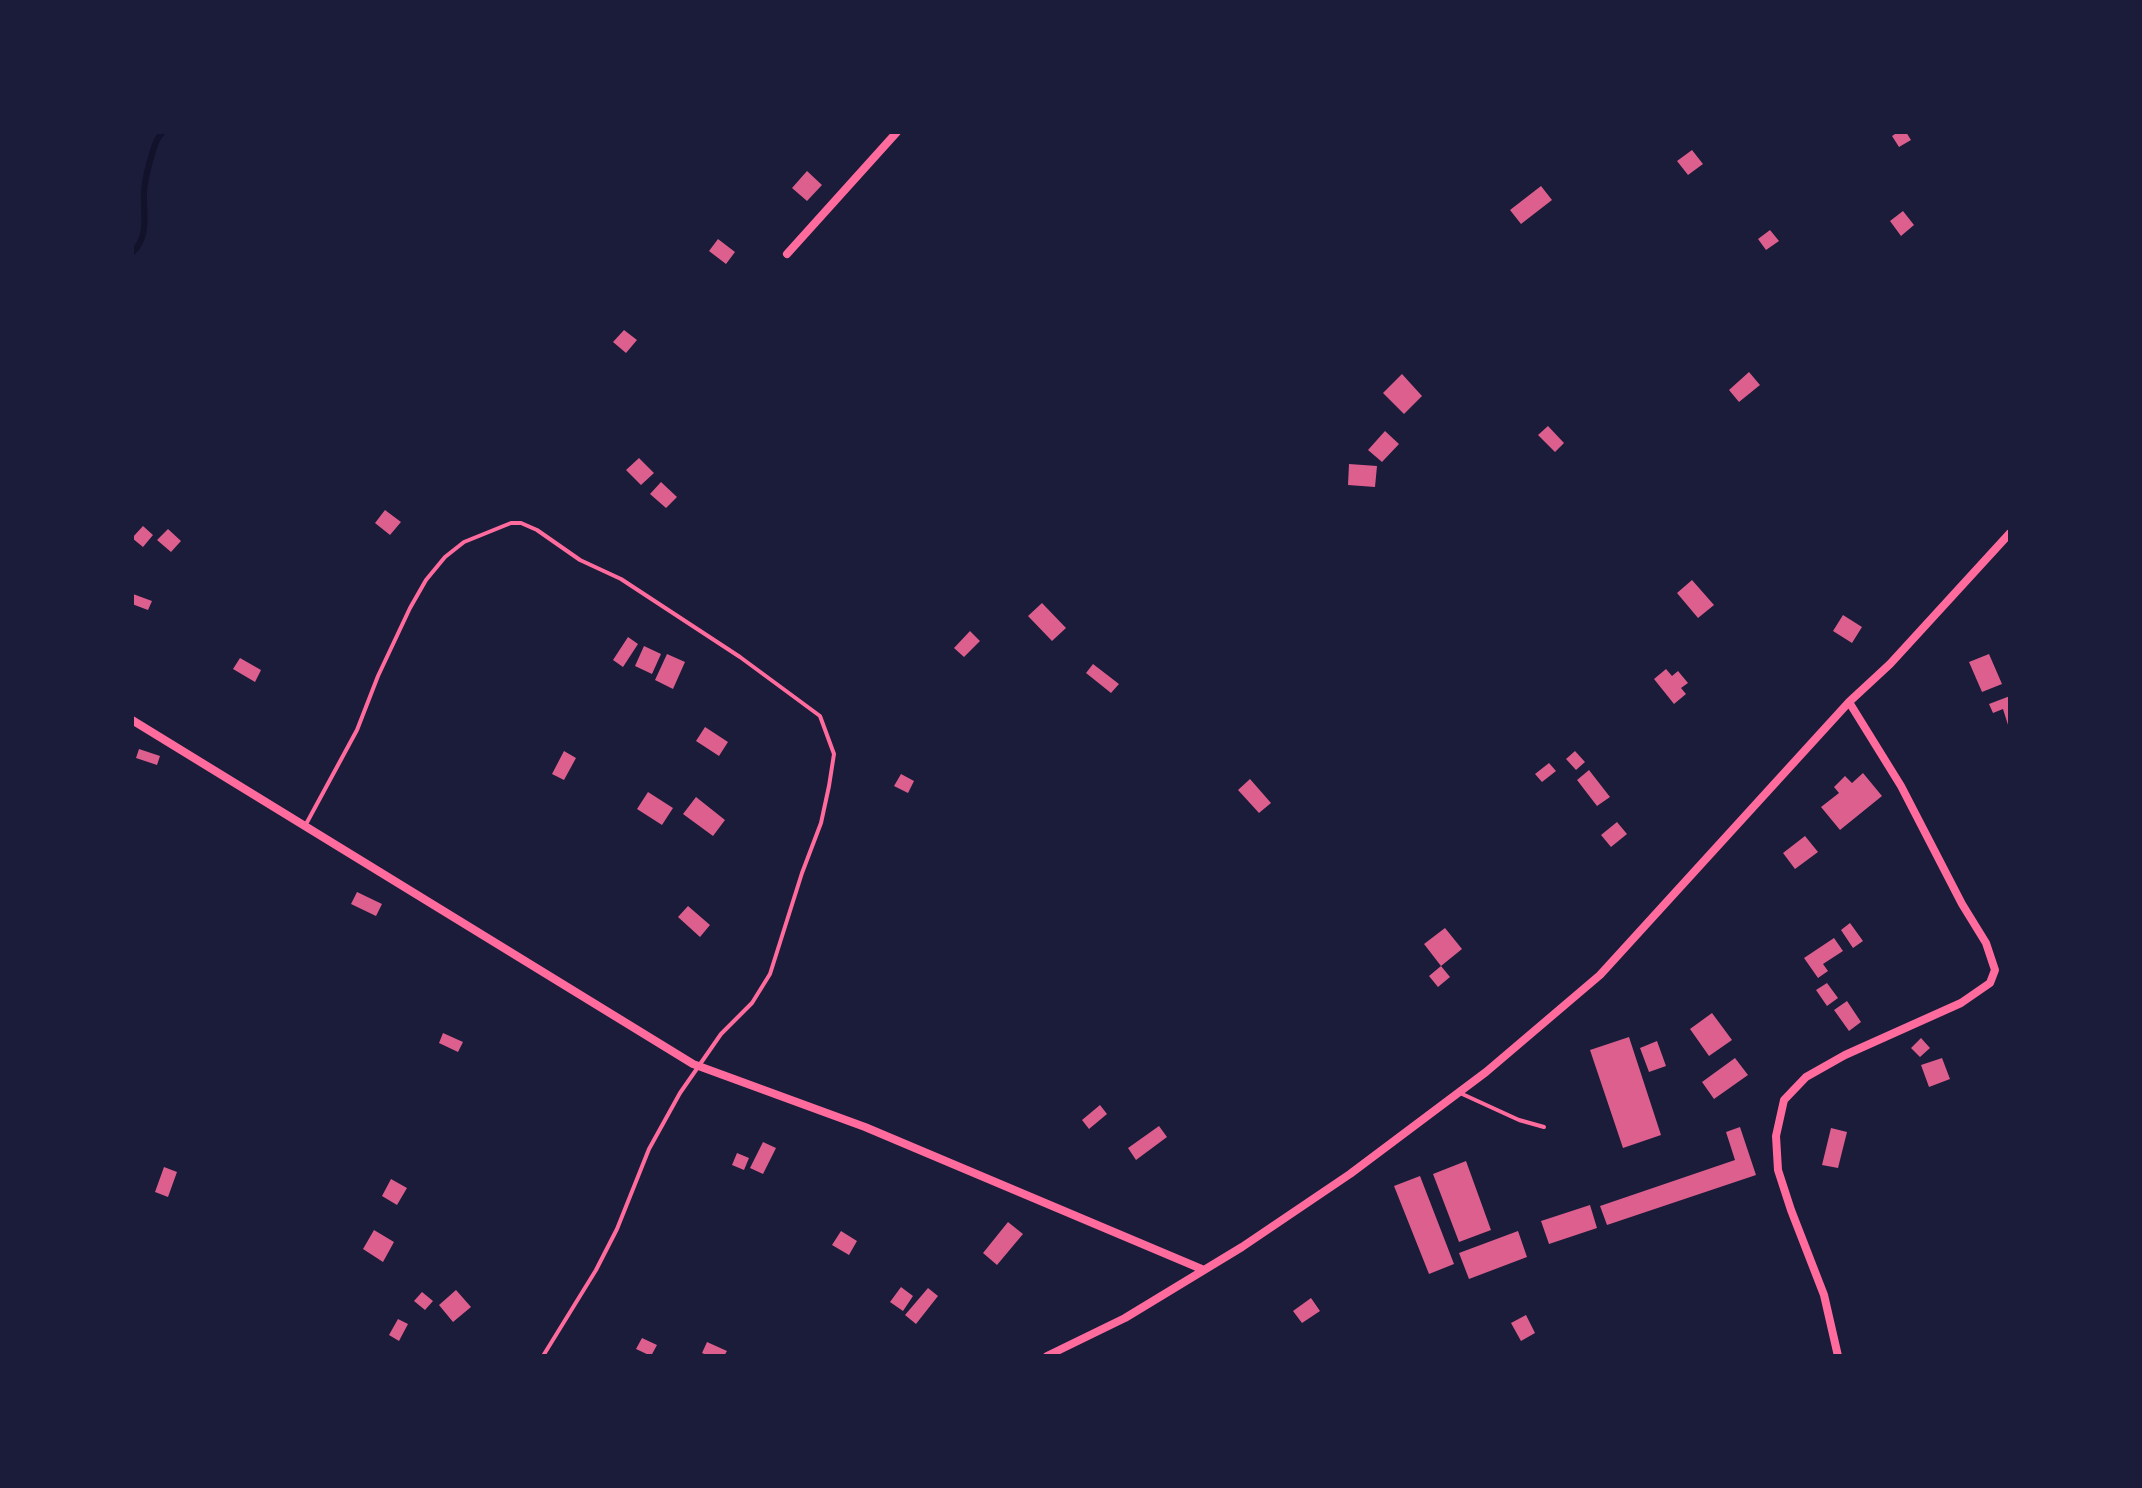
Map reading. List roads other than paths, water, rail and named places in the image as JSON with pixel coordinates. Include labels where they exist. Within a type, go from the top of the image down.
[{"type":"street","points":[[787,254],[897,132]]},
{"type":"street","points":[[1047,1356],[1125,1318],[1242,1247],[1350,1174],[1528,1037],[1600,975],[1849,702],[1890,664],[2010,533]]},
{"type":"street","points":[[1838,1356],[1824,1295],[1778,1170],[1776,1136],[1784,1100],[1806,1077],[1845,1055],[1961,1003],[1990,983],[1995,970],[1986,943],[1962,904],[1901,786],[1849,702]]},
{"type":"street","points":[[132,720],[698,1066],[865,1127],[1204,1270]]},
{"type":"lane","points":[[305,826],[357,730],[378,676],[426,580],[445,557],[464,542],[511,523],[521,523],[537,530],[580,560],[621,579],[740,657],[820,716],[834,754],[821,823],[770,974],[752,1003],[721,1034],[680,1093],[649,1149],[617,1229],[596,1270],[543,1356]]},
{"type":"lane","points":[[1457,1092],[1519,1120],[1544,1127]]},
{"type":"waterway","points":[[132,253],[141,240],[146,178],[155,145],[163,132]]}]
